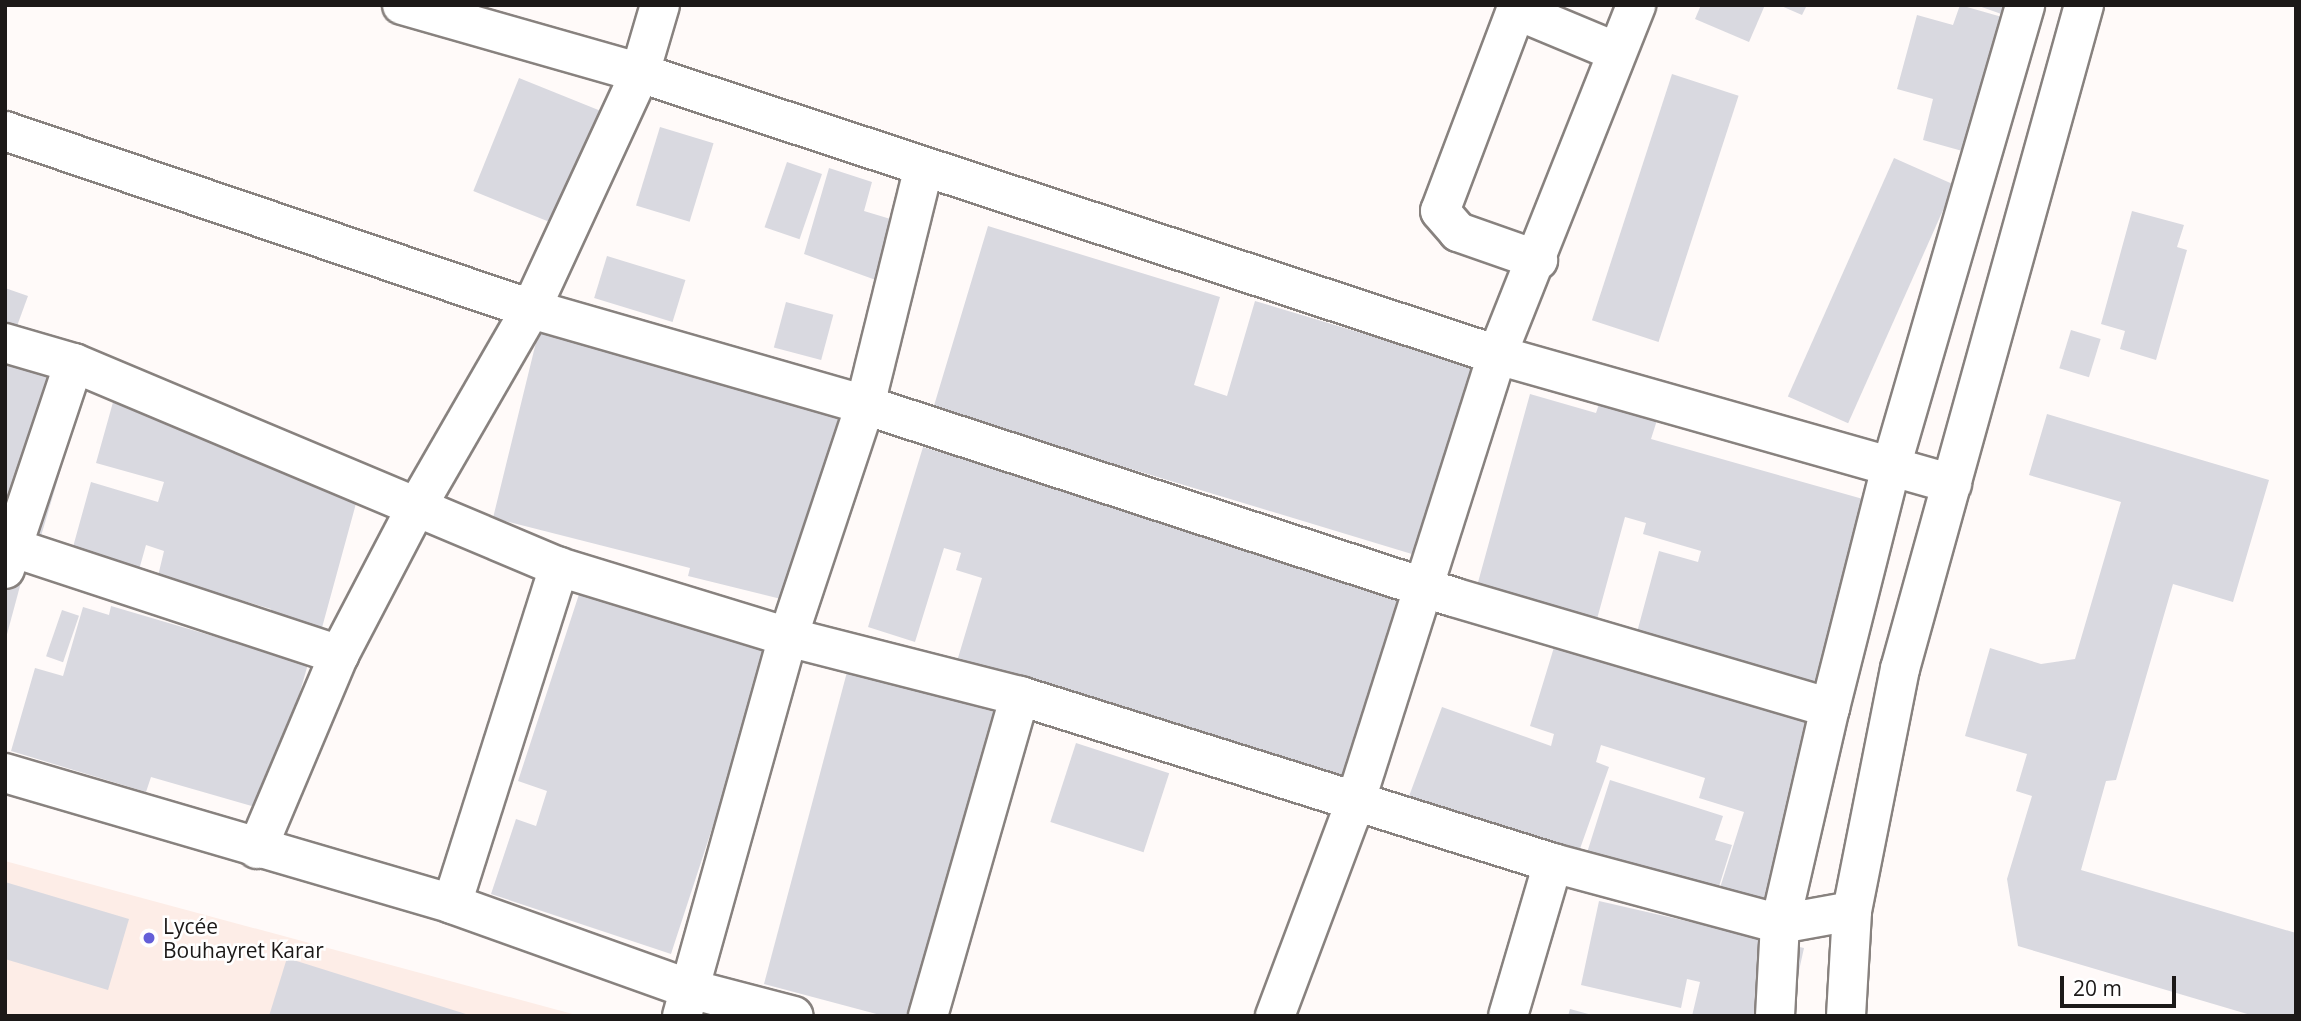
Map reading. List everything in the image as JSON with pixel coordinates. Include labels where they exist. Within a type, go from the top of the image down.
[{"type":"street","points":[[402,5],[640,73],[1497,355],[1952,484]]},
{"type":"street","points":[[257,849],[339,655],[416,508],[531,309],[640,73],[660,5]]},
{"type":"street","points":[[1275,1016],[1355,803],[1497,355],[1538,260],[1636,5]]},
{"type":"street","points":[[1775,1016],[1780,924],[1830,708],[1891,467],[2025,5]]},
{"type":"street","points":[[1846,1016],[1852,911],[1900,669],[2084,5]]},
{"type":"street","points":[[1538,260],[1458,232],[1440,211],[1517,8],[1618,52]]},
{"type":"street","points":[[5,131],[531,309],[865,405],[1425,584],[1453,597],[1830,708]]},
{"type":"street","points":[[686,1002],[788,637],[865,405],[924,167]]},
{"type":"street","points":[[5,343],[74,363],[559,567],[788,637],[1020,696],[1553,863],[1780,924],[1852,911]]},
{"type":"street","points":[[74,363],[7,553],[339,655]]},
{"type":"street","points":[[452,904],[559,567]]},
{"type":"street","points":[[928,1016],[1020,696]]},
{"type":"street","points":[[5,773],[452,904],[686,1002],[794,1016]]},
{"type":"street","points":[[1508,1016],[1553,863]]},
{"type":"shaded area","name":"Lycée Bouhayret Karar","points":[[5,861],[580,1016],[5,1016]]},
{"type":"building","points":[[1701,5],[1765,5],[1749,42],[1695,19]]},
{"type":"building","points":[[1779,5],[1807,5],[1802,15]]},
{"type":"building","points":[[1960,5],[2009,19],[1973,154],[1923,140],[1933,99],[1897,89],[1917,15],[1953,25]]},
{"type":"building","points":[[1976,5],[2011,5],[2007,16]]},
{"type":"building","points":[[1672,74],[1739,96],[1659,342],[1592,320]]},
{"type":"building","points":[[519,78],[607,114],[561,227],[473,191]]},
{"type":"building","points":[[660,127],[714,143],[690,222],[636,205]]},
{"type":"building","points":[[1894,158],[1954,185],[1848,423],[1788,396]]},
{"type":"building","points":[[787,162],[822,174],[800,239],[765,227]]},
{"type":"building","points":[[829,168],[872,182],[864,211],[907,224],[884,283],[804,254]]},
{"type":"building","points":[[2132,211],[2184,225],[2177,247],[2187,250],[2156,360],[2120,349],[2125,331],[2101,324]]},
{"type":"building","points":[[988,226],[1220,297],[1194,385],[1227,396],[1255,301],[1481,369],[1425,558],[933,409]]},
{"type":"building","points":[[607,256],[685,280],[673,322],[594,298]]},
{"type":"building","points":[[5,288],[28,296],[13,337],[5,334]]},
{"type":"building","points":[[786,302],[833,315],[821,360],[774,347]]},
{"type":"building","points":[[539,330],[841,407],[793,602],[688,576],[690,568],[493,518]]},
{"type":"building","points":[[2071,330],[2101,339],[2089,377],[2059,368]]},
{"type":"building","points":[[5,364],[85,388],[41,536],[5,526]]},
{"type":"building","points":[[1530,394],[1596,413],[1601,398],[1659,414],[1651,439],[1877,503],[1825,689],[1636,636],[1659,551],[1698,562],[1701,551],[1643,534],[1646,523],[1625,517],[1597,619],[1477,586]]},
{"type":"building","points":[[115,395],[366,467],[320,635],[268,620],[271,609],[158,576],[164,551],[146,545],[135,584],[68,565],[91,482],[158,502],[164,482],[96,463]]},
{"type":"building","points":[[2047,414],[2269,480],[2233,602],[2173,584],[2116,780],[2106,781],[2081,870],[2296,933],[2296,1016],[2254,1016],[2018,946],[2007,879],[2032,796],[2016,791],[2027,754],[1965,736],[1990,648],[2041,664],[2075,659],[2121,502],[2029,475]]},
{"type":"building","points":[[923,447],[1413,596],[1357,781],[958,658],[982,578],[956,570],[961,553],[944,548],[915,642],[868,627]]},
{"type":"building","points":[[5,553],[27,560],[6,638],[5,638]]},
{"type":"building","points":[[583,582],[772,645],[671,954],[491,894],[516,819],[536,826],[547,791],[518,781]]},
{"type":"building","points":[[111,606],[308,664],[266,810],[151,777],[146,792],[11,751],[35,668],[63,676],[83,607],[109,615]]},
{"type":"building","points":[[62,610],[79,616],[63,662],[46,656]]},
{"type":"building","points":[[1555,644],[1846,734],[1791,913],[1719,891],[1744,812],[1699,798],[1705,778],[1601,745],[1596,762],[1609,767],[1576,860],[1408,799],[1442,707],[1551,746],[1554,734],[1530,726]]},
{"type":"building","points":[[847,672],[1024,720],[946,1016],[884,1016],[764,984]]},
{"type":"building","points":[[1076,743],[1169,773],[1144,852],[1050,822]]},
{"type":"building","points":[[1610,780],[1723,816],[1715,840],[1732,845],[1716,896],[1586,856]]},
{"type":"building","points":[[5,882],[129,919],[108,990],[5,959]]},
{"type":"building","points":[[1599,901],[1804,948],[1789,1016],[1692,1016],[1700,982],[1687,979],[1681,1008],[1581,985]]},
{"type":"building","points":[[287,958],[469,1015],[269,1016]]},
{"type":"building","points":[[1570,1009],[1592,1015],[1592,1016],[1568,1016]]},
{"type":"place","name":"Lycée Bouhayret Karar","points":[[149,938]]}]
